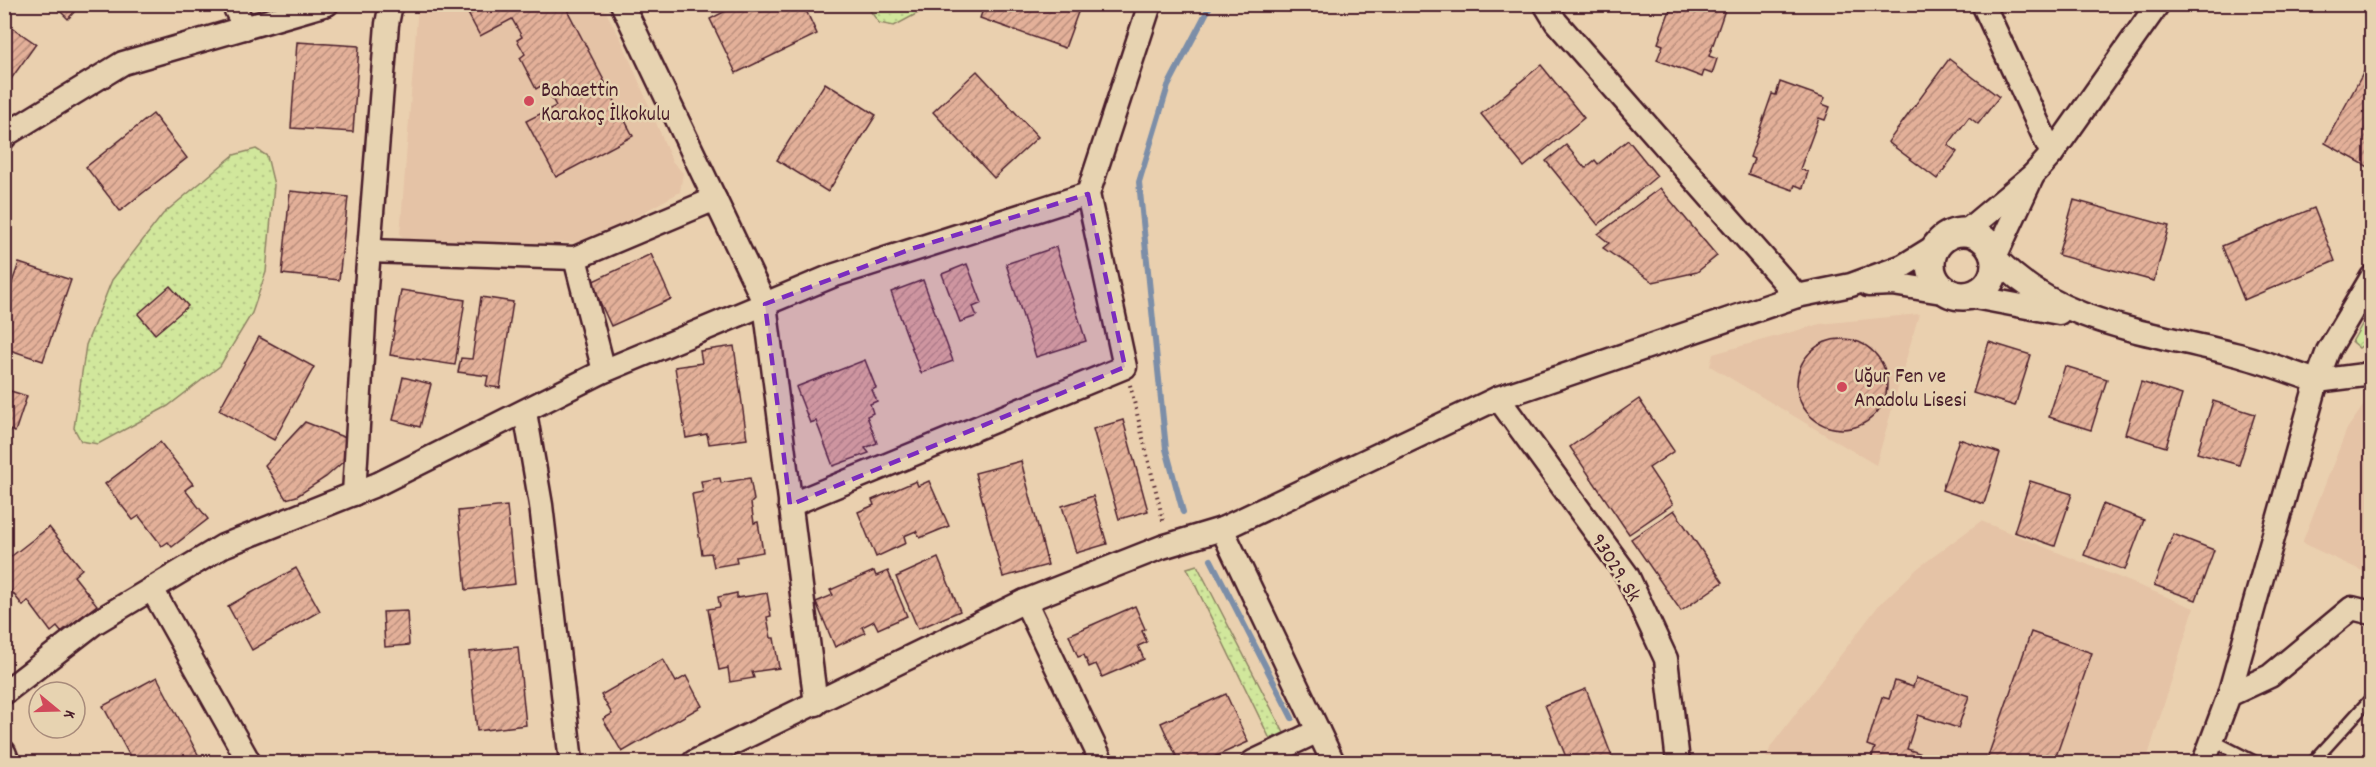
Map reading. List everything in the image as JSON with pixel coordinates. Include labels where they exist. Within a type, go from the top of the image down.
[{"type":"street","points":[[233,4],[245,28]]},
{"type":"street","points":[[4,138],[123,63],[327,4]]},
{"type":"street","points":[[354,494],[369,251],[387,24],[391,4]]},
{"type":"street","points":[[622,4],[765,304],[816,704]]},
{"type":"street","points":[[790,506],[1125,367],[1088,194],[1150,4]]},
{"type":"street","points":[[1545,4],[1556,22],[1797,296]]},
{"type":"street","points":[[1983,4],[2052,154]]},
{"type":"street","points":[[694,762],[1025,601],[1170,545],[1222,529],[1498,398],[1797,296],[1851,285],[1903,266],[1945,238],[1965,232],[2033,175],[2052,154],[2158,4]]},
{"type":"street","points":[[1937,245],[1932,255],[1931,266],[1939,286],[1958,294],[1987,287],[1993,278],[1995,257],[2033,175]]},
{"type":"street","points":[[4,693],[93,624],[223,546],[378,484],[604,371],[765,304],[862,266],[1088,194]]},
{"type":"street","points":[[369,251],[575,258],[715,199]]},
{"type":"street","points":[[1965,232],[1976,234],[1984,240],[2012,276],[2042,297],[2094,320]]},
{"type":"street","points":[[575,258],[604,371]]},
{"type":"street","points":[[2204,762],[2229,695],[2317,381],[2328,351],[2372,277]]},
{"type":"street","points":[[1851,285],[1893,284],[2094,320],[2237,354],[2317,381],[2372,374]]},
{"type":"street","name":"93029. Sk","points":[[1498,398],[1627,575],[1666,659],[1679,762]]},
{"type":"street","points":[[525,412],[541,505],[571,762]]},
{"type":"street","points":[[1222,529],[1333,762]]},
{"type":"street","points":[[152,589],[249,762]]},
{"type":"street","points":[[1025,601],[1102,762]]},
{"type":"street","points":[[2229,695],[2270,676],[2352,608],[2372,613]]},
{"type":"street","points":[[1253,762],[1292,754],[1318,731]]},
{"type":"street","points":[[4,752],[8,762]]},
{"type":"lane","points":[[2313,762],[2372,697]]},
{"type":"lane","points":[[2212,740],[2255,762]]},
{"type":"path","points":[[1125,367],[1170,545]]},
{"type":"highlighted area","points":[[1088,194],[1125,367],[790,505],[765,304],[911,249]]},
{"type":"shaded area","name":"Bahaettin Karakoç İlkokulu","points":[[418,5],[602,5],[622,41],[672,161],[683,173],[680,192],[590,242],[419,246],[400,235]]},
{"type":"shaded area","points":[[1919,314],[1876,465],[1710,366],[1713,354],[1820,324]]},
{"type":"shaded area","points":[[2371,395],[2371,575],[2302,543],[2347,429]]},
{"type":"shaded area","points":[[1981,521],[2194,608],[2146,762],[1765,762],[1771,746],[1879,605],[1918,568]]},
{"type":"green space","points":[[866,5],[933,5],[894,26],[879,23]]},
{"type":"green space","points":[[256,149],[267,156],[274,185],[266,272],[252,313],[220,366],[168,406],[98,444],[81,441],[74,428],[86,345],[112,280],[163,214],[234,155]]},
{"type":"green space","points":[[2371,309],[2371,339],[2359,348],[2352,342]]},
{"type":"green space","points":[[1197,565],[1284,733],[1270,739],[1187,568]]},
{"type":"building","points":[[53,4],[81,4],[68,19]]},
{"type":"building","points":[[463,4],[564,4],[633,136],[556,177],[526,121],[556,106],[544,84],[536,89],[520,58],[525,54],[517,40],[522,37],[512,19],[480,36]]},
{"type":"building","points":[[739,4],[803,4],[817,34],[736,73],[710,19]]},
{"type":"building","points":[[985,4],[1081,4],[1065,48],[980,18]]},
{"type":"building","points":[[1672,4],[1727,4],[1709,56],[1717,59],[1712,74],[1704,71],[1702,77],[1657,60],[1663,45],[1658,43]]},
{"type":"building","points":[[4,22],[36,44],[4,89]]},
{"type":"building","points":[[297,42],[359,46],[353,132],[291,128]]},
{"type":"building","points":[[2372,57],[2372,169],[2325,143]]},
{"type":"building","points":[[1949,59],[1999,97],[1978,124],[1969,117],[1948,145],[1957,152],[1937,179],[1888,142]]},
{"type":"building","points":[[1541,65],[1584,118],[1524,167],[1481,114]]},
{"type":"building","points":[[977,71],[1038,137],[994,178],[933,112]]},
{"type":"building","points":[[1780,82],[1825,98],[1822,104],[1830,107],[1825,120],[1819,118],[1800,169],[1808,172],[1803,188],[1795,185],[1793,190],[1748,174],[1754,159],[1750,157],[1772,94],[1776,95]]},
{"type":"building","points":[[825,83],[876,115],[828,192],[777,160]]},
{"type":"building","points":[[153,114],[187,158],[120,211],[86,167]]},
{"type":"building","points":[[1628,140],[1657,176],[1598,225],[1546,161],[1566,145],[1585,168],[1595,160],[1598,164]]},
{"type":"building","points":[[1660,188],[1717,256],[1697,272],[1653,282],[1603,248],[1609,243],[1598,234]]},
{"type":"building","points":[[290,191],[348,197],[339,280],[282,274]]},
{"type":"building","points":[[2074,200],[2169,226],[2154,281],[2058,255]]},
{"type":"building","points":[[2314,208],[2335,261],[2244,300],[2222,246]]},
{"type":"building","points":[[1056,247],[1086,341],[1036,357],[1006,264]]},
{"type":"building","points":[[651,254],[671,299],[611,326],[591,282]]},
{"type":"building","points":[[19,263],[71,280],[43,361],[4,348],[4,305]]},
{"type":"building","points":[[967,264],[982,303],[973,307],[977,316],[960,322],[942,274]]},
{"type":"building","points":[[923,280],[953,361],[921,373],[891,292]]},
{"type":"building","points":[[170,286],[188,306],[155,334],[138,314]]},
{"type":"building","points":[[401,290],[465,300],[455,365],[390,355]]},
{"type":"building","points":[[481,297],[513,302],[500,388],[486,386],[488,376],[458,372],[461,358],[472,359]]},
{"type":"building","points":[[259,337],[314,367],[274,440],[219,410]]},
{"type":"building","name":"Uğur Fen ve Anadolu Lisesi","points":[[1842,339],[1859,342],[1874,352],[1884,367],[1887,384],[1884,401],[1874,416],[1859,426],[1842,429],[1825,426],[1810,416],[1800,401],[1797,384],[1800,367],[1810,352],[1825,342]]},
{"type":"building","points":[[1989,342],[2031,355],[2015,406],[1973,393]]},
{"type":"building","points":[[734,346],[747,439],[709,444],[707,434],[686,438],[675,367],[702,363],[700,351]]},
{"type":"building","points":[[865,360],[876,388],[872,390],[877,401],[870,404],[873,413],[867,416],[877,443],[865,448],[869,453],[833,466],[816,421],[810,423],[796,387]]},
{"type":"building","points":[[2065,366],[2107,379],[2091,430],[2049,417]]},
{"type":"building","points":[[403,377],[431,384],[420,427],[393,420]]},
{"type":"building","points":[[2141,382],[2182,395],[2166,447],[2125,434]]},
{"type":"building","points":[[4,389],[27,396],[15,432],[4,428]]},
{"type":"building","points":[[1639,399],[1674,451],[1649,468],[1673,504],[1629,534],[1570,447]]},
{"type":"building","points":[[2213,401],[2255,414],[2239,465],[2197,453]]},
{"type":"building","points":[[1123,420],[1148,511],[1119,519],[1093,429]]},
{"type":"building","points":[[305,422],[351,440],[345,460],[326,477],[297,496],[286,499],[265,465]]},
{"type":"building","points":[[1959,439],[2000,453],[1984,504],[1942,490]]},
{"type":"building","points":[[160,442],[193,484],[185,490],[208,519],[172,547],[168,542],[162,546],[139,516],[133,520],[105,484]]},
{"type":"building","points":[[1021,461],[1048,565],[1003,577],[975,473]]},
{"type":"building","points":[[720,478],[721,483],[750,478],[754,500],[751,503],[754,523],[758,522],[763,552],[736,557],[737,563],[714,567],[711,553],[702,554],[692,494],[703,492],[701,481]]},
{"type":"building","points":[[916,481],[918,486],[929,481],[949,526],[920,538],[916,531],[904,536],[906,543],[876,557],[858,512],[874,505],[872,500]]},
{"type":"building","points":[[2030,481],[2072,494],[2055,546],[2014,532]]},
{"type":"building","points":[[1093,496],[1107,544],[1076,553],[1062,506]]},
{"type":"building","points":[[2103,504],[2144,520],[2125,570],[2084,555]]},
{"type":"building","points":[[507,506],[515,584],[466,590],[458,511]]},
{"type":"building","points":[[1674,510],[1723,582],[1681,611],[1631,539]]},
{"type":"building","points":[[49,527],[82,569],[74,576],[97,605],[61,632],[57,627],[51,632],[28,601],[23,606],[4,582],[4,562]]},
{"type":"building","points":[[2173,534],[2214,550],[2196,600],[2154,585]]},
{"type":"building","points":[[938,558],[960,611],[918,629],[896,577]]},
{"type":"building","points":[[296,568],[320,611],[252,650],[228,606]]},
{"type":"building","points":[[874,571],[876,576],[888,571],[907,616],[878,629],[874,621],[862,627],[865,633],[835,647],[816,602],[833,595],[830,590]]},
{"type":"building","points":[[737,593],[737,598],[767,593],[771,616],[767,617],[771,638],[774,638],[779,668],[752,672],[754,678],[730,682],[728,668],[719,670],[708,609],[720,607],[718,597]]},
{"type":"building","points":[[1135,606],[1145,629],[1142,631],[1147,642],[1138,646],[1144,659],[1102,677],[1096,664],[1089,667],[1084,655],[1078,657],[1069,635]]},
{"type":"building","points":[[407,611],[409,645],[385,647],[383,612]]},
{"type":"building","points":[[2031,632],[2092,653],[2054,762],[1986,762]]},
{"type":"building","points":[[518,647],[526,725],[477,731],[469,652]]},
{"type":"building","points":[[663,659],[676,682],[686,676],[702,706],[622,752],[603,719],[612,714],[601,695]]},
{"type":"building","points":[[157,677],[202,762],[133,762],[103,706]]},
{"type":"building","points":[[1916,678],[1969,696],[1958,728],[1918,715],[1907,749],[1946,762],[1870,762],[1875,748],[1867,745],[1882,697],[1889,699],[1895,681],[1913,687]]},
{"type":"building","points":[[1586,689],[1614,762],[1568,762],[1545,705]]},
{"type":"building","points":[[1226,694],[1248,742],[1203,762],[1179,762],[1161,723]]},
{"type":"waterway","points":[[1183,512],[1166,449],[1139,182],[1168,86],[1211,4]]},
{"type":"waterway","points":[[1211,560],[1292,718]]},
{"type":"place","name":"Bahaettin Karakoç İlkokulu","points":[[529,101]]},
{"type":"place","name":"Uğur Fen ve Anadolu Lisesi","points":[[1842,387]]}]
